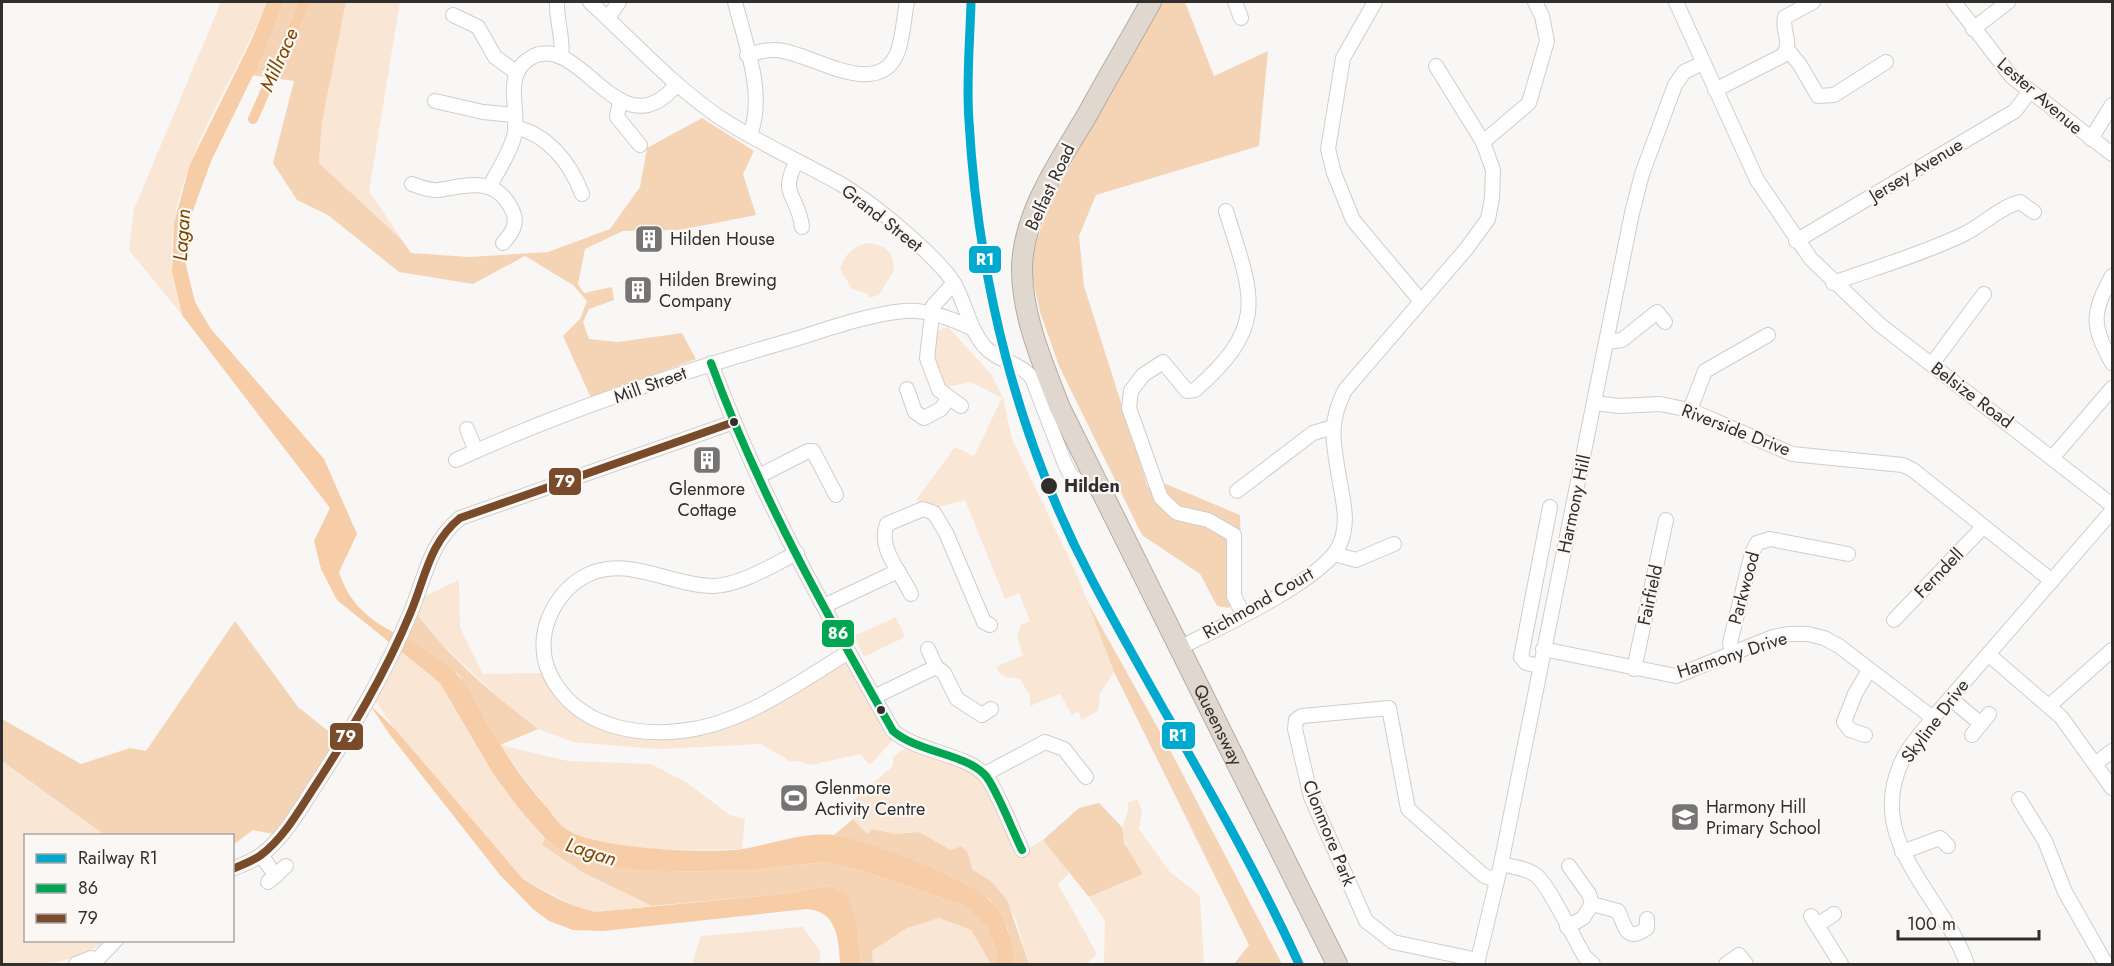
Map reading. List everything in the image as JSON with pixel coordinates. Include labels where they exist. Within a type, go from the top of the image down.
[{"type":"highway","name":"Belfast Road","points":[[1099,485],[1060,408],[1038,352],[1024,297],[1024,251],[1036,211],[1052,176],[1151,2]]},
{"type":"highway","name":"Queensway","points":[[1099,485],[1338,964]]},
{"type":"street","points":[[556,2],[556,19],[563,46],[561,57]]},
{"type":"street","name":"Grand Street","points":[[590,2],[677,84],[721,118],[869,204],[943,268],[954,283],[973,329],[982,344],[997,359],[1023,369],[1029,374],[1070,474],[1083,486],[1099,485]]},
{"type":"street","points":[[608,18],[619,2]]},
{"type":"street","points":[[735,2],[756,103],[755,123],[750,135]]},
{"type":"street","points":[[747,55],[780,50],[859,75],[879,73],[887,67],[898,50],[907,2]]},
{"type":"street","points":[[1235,2],[1241,18]]},
{"type":"street","points":[[1375,2],[1343,58],[1328,149],[1334,173],[1353,220],[1420,300]]},
{"type":"street","points":[[1483,142],[1528,103],[1547,41],[1542,16],[1535,2]]},
{"type":"street","name":"Belsize Road","points":[[1676,2],[1757,180],[1796,240],[1833,283],[1879,324],[2112,504]]},
{"type":"street","points":[[1715,90],[1772,63],[1788,50],[1789,41],[1782,27],[1785,17],[1813,2]]},
{"type":"street","name":"Lester Avenue","points":[[1953,2],[1995,58],[2030,91],[2112,154]]},
{"type":"street","points":[[1973,29],[2008,2]]},
{"type":"street","points":[[453,15],[478,27],[495,57],[517,73]]},
{"type":"street","points":[[1788,50],[1800,65],[1818,96],[1834,95],[1886,63]]},
{"type":"street","points":[[489,186],[513,140],[513,94],[517,73],[525,62],[537,55],[550,54],[561,57],[620,100],[640,106],[654,105],[677,84]]},
{"type":"street","name":"Harmony Hill","points":[[1478,962],[1501,864],[1539,666],[1637,194],[1657,131],[1679,77],[1703,63]]},
{"type":"street","name":"Richmond Court","points":[[1179,648],[1314,574],[1334,554],[1343,535],[1346,516],[1333,427],[1335,410],[1345,390],[1467,248],[1488,219],[1492,198],[1493,170],[1483,142],[1436,66]]},
{"type":"street","name":"Jersey Avenue","points":[[1796,240],[2014,111],[2030,91]]},
{"type":"street","points":[[620,100],[617,117],[640,145]]},
{"type":"street","points":[[435,101],[514,121],[536,134],[553,148],[573,174],[582,194]]},
{"type":"street","points":[[2091,139],[2112,105]]},
{"type":"street","points":[[797,161],[788,180],[787,188],[798,206],[802,227]]},
{"type":"street","points":[[412,184],[431,190],[461,184],[489,186],[514,213],[514,227],[503,243]]},
{"type":"street","points":[[1833,283],[1962,236],[2012,204],[2020,202],[2034,212]]},
{"type":"street","points":[[1226,211],[1249,294],[1247,324],[1233,351],[1195,390],[1187,391],[1163,362],[1143,375],[1131,391],[1129,408],[1161,498],[1177,513],[1208,520],[1234,536],[1234,596],[1243,614]]},
{"type":"street","points":[[2112,276],[2097,304],[2095,320],[2112,363]]},
{"type":"street","points":[[907,389],[915,412],[924,418],[955,403],[939,390],[927,358],[933,306],[954,283]]},
{"type":"street","points":[[1932,364],[1984,294]]},
{"type":"street","name":"Mill Street","points":[[456,460],[560,417],[711,363],[891,313],[906,311],[933,315],[973,329]]},
{"type":"street","points":[[1607,342],[1622,340],[1657,312],[1665,322]]},
{"type":"street","points":[[1690,410],[1706,370],[1768,335]]},
{"type":"street","points":[[711,363],[734,422],[797,553],[847,653],[893,731],[904,740],[970,765],[985,774],[1022,850]]},
{"type":"street","points":[[2053,457],[2112,388]]},
{"type":"street","name":"Riverside Drive","points":[[1595,403],[1619,406],[1660,404],[1690,410],[1792,454],[1903,465],[1913,470],[2052,581]]},
{"type":"street","points":[[234,868],[261,855],[294,819],[365,708],[409,617],[439,540],[460,518],[734,422]]},
{"type":"street","points":[[1237,491],[1313,433],[1333,427]]},
{"type":"street","points":[[466,429],[476,451]]},
{"type":"street","points":[[759,476],[808,451],[813,451],[836,495]]},
{"type":"street","name":"Harmony Hill","points":[[1539,666],[1526,663],[1521,657],[1550,507]]},
{"type":"street","points":[[911,594],[886,547],[883,534],[887,524],[916,510],[934,513],[946,533],[984,622],[990,625]]},
{"type":"street","name":"Skyline Drive","points":[[1967,964],[1950,929],[1902,852],[1892,817],[1895,780],[1905,754],[1933,718],[2112,511]]},
{"type":"street","name":"Fairfield","points":[[1634,669],[1666,520]]},
{"type":"street","name":"Ferndell","points":[[1893,621],[1983,527]]},
{"type":"street","name":"Parkwood","points":[[1732,654],[1730,643],[1752,553],[1757,543],[1770,539],[1848,554]]},
{"type":"street","points":[[1334,554],[1356,560],[1394,544]]},
{"type":"street","points":[[797,553],[746,578],[714,586],[686,583],[632,569],[601,570],[585,576],[567,589],[552,610],[543,636],[544,657],[551,677],[565,699],[596,721],[647,731],[681,730],[739,715],[847,653]]},
{"type":"street","points":[[824,606],[898,571]]},
{"type":"street","name":"Harmony Drive","points":[[1543,649],[1676,676],[1773,637],[1808,634],[1839,646],[1933,718]]},
{"type":"street","points":[[928,649],[936,667],[944,673],[957,699],[982,716],[991,709]]},
{"type":"street","points":[[2049,706],[2112,650]]},
{"type":"street","points":[[1988,654],[2049,706],[2112,788]]},
{"type":"street","points":[[874,697],[936,667]]},
{"type":"street","points":[[1867,735],[1850,730],[1844,722],[1854,694],[1869,670]]},
{"type":"street","points":[[1950,698],[1981,724]]},
{"type":"street","name":"Clonmore Park","points":[[1478,962],[1393,942],[1366,921],[1311,797],[1295,729],[1296,720],[1302,716],[1384,706],[1389,708],[1408,809],[1483,875],[1497,881]]},
{"type":"street","points":[[985,774],[1045,742],[1064,749],[1084,768]]},
{"type":"street","points":[[2095,764],[2112,751]]},
{"type":"street","points":[[2019,799],[2054,859],[2065,892],[2106,964]]},
{"type":"street","points":[[1902,852],[1940,838],[1948,846]]},
{"type":"street","points":[[261,855],[277,875]]},
{"type":"street","points":[[1501,864],[1520,868],[1536,876],[1593,964]]},
{"type":"street","points":[[1567,927],[1583,918],[1592,904],[1589,894],[1569,866]]},
{"type":"street","points":[[1592,904],[1618,911],[1625,931],[1631,933],[1638,934],[1647,928],[1647,919]]},
{"type":"street","points":[[1834,914],[1814,921],[1842,964]]},
{"type":"street","points":[[76,964],[91,958],[94,962],[114,942]]},
{"type":"street","points":[[1726,964],[1739,955],[1746,964]]},
{"type":"shaded area","points":[[221,2],[267,2],[204,132],[179,199],[173,234],[172,270],[182,315],[129,250],[134,209]]},
{"type":"shaded area","points":[[284,2],[346,2],[322,122],[319,163],[402,240],[411,253],[469,257],[548,252],[610,229],[640,187],[647,148],[702,118],[754,151],[743,174],[756,215],[680,230],[623,231],[585,249],[578,284],[584,293],[612,287],[614,300],[589,309],[583,322],[589,339],[618,342],[682,333],[696,359],[591,398],[563,336],[580,319],[587,301],[573,285],[525,256],[473,284],[399,272],[328,215],[297,200],[273,163],[294,81],[251,75],[265,51]]},
{"type":"shaded area","points":[[346,2],[400,2],[369,191],[402,240],[319,163],[322,122]]},
{"type":"shaded area","points":[[1159,2],[1185,2],[1214,76],[1268,51],[1259,146],[1096,195],[1079,236],[1084,286],[1148,488],[1166,484],[1240,515],[1242,600],[1228,608],[1217,606],[1200,574],[1142,535],[1059,366],[1040,312],[1033,280],[1031,255],[1052,199]]},
{"type":"shaded area","points":[[869,243],[888,250],[894,270],[879,295],[869,298],[868,294],[852,289],[840,269],[850,252]]},
{"type":"shaded area","points":[[948,327],[991,374],[1003,398],[1012,439],[1078,577],[1114,672],[1100,694],[1098,711],[1082,720],[1078,711],[1072,715],[1060,694],[1030,706],[1030,696],[1020,679],[1004,676],[996,667],[1023,655],[1017,637],[1021,625],[1030,621],[1019,593],[1005,599],[965,500],[935,508],[916,500],[955,447],[974,456],[1002,398],[971,382],[946,387],[935,362],[932,344],[939,331]]},
{"type":"shaded area","points":[[459,580],[460,627],[483,674],[542,673],[550,688],[595,724],[703,731],[845,662],[892,741],[870,765],[860,754],[811,765],[798,761],[791,762],[761,744],[660,749],[573,742],[538,729],[506,704],[432,635],[416,613],[423,597]]},
{"type":"shaded area","points":[[1087,601],[1169,748],[1282,964],[1234,964],[1249,945],[1114,672]]},
{"type":"shaded area","points":[[416,613],[458,661],[489,690],[538,729],[500,745],[458,674],[403,639]]},
{"type":"shaded area","points":[[896,617],[905,637],[864,657],[854,636]]},
{"type":"shaded area","points":[[235,621],[298,707],[337,738],[293,812],[273,834],[253,830],[234,844],[234,834],[104,834],[2,761],[2,719],[81,764],[130,748],[146,751]]},
{"type":"shaded area","points":[[400,651],[440,683],[494,775],[545,838],[542,845],[582,872],[652,906],[596,912],[578,908],[523,879],[395,729],[375,701]]},
{"type":"shaded area","points":[[500,745],[568,761],[651,764],[686,782],[730,815],[745,819],[742,849],[653,849],[607,844],[587,839],[563,826]]},
{"type":"shaded area","points":[[907,747],[975,774],[988,789],[1019,854],[1043,840],[1070,872],[1058,884],[1097,954],[1086,964],[1029,964],[1015,917],[991,881],[973,870],[967,851],[961,846],[951,850],[919,832],[894,834],[873,829],[867,834],[844,808],[893,766],[893,757]]},
{"type":"shaded area","points":[[2,761],[104,834],[24,834],[24,942],[104,942],[81,955],[56,962],[2,964]]},
{"type":"shaded area","points":[[1137,799],[1142,810],[1139,829],[1169,871],[1200,896],[1204,964],[1104,964],[1105,921],[1089,897],[1143,874],[1128,851],[1122,832],[1128,803]]},
{"type":"shaded area","points":[[1099,803],[1122,827],[1124,843],[1143,874],[1089,897],[1043,840],[1079,808]]},
{"type":"shaded area","points":[[853,819],[867,834],[873,829],[894,834],[919,832],[951,850],[961,846],[967,851],[973,870],[991,881],[1007,900],[1029,964],[1013,964],[1008,929],[990,900],[948,875],[883,850],[834,835]]},
{"type":"shaded area","points":[[545,838],[568,855],[669,872],[753,870],[825,862],[863,871],[965,906],[987,928],[997,953],[995,964],[991,964],[971,930],[939,918],[907,928],[872,951],[873,964],[861,964],[857,925],[831,886],[783,894],[652,906],[582,872],[542,845]]},
{"type":"shaded area","points":[[939,918],[971,930],[991,964],[873,964],[872,951],[907,928]]},
{"type":"shaded area","points":[[803,927],[820,951],[820,964],[692,964],[701,936]]},
{"type":"water","name":"Lagan","points":[[267,2],[284,2],[265,51],[212,159],[192,213],[185,261],[195,302],[211,329],[324,459],[357,534],[339,572],[348,592],[359,607],[388,629],[436,657],[458,675],[516,768],[557,820],[569,831],[584,837],[628,846],[705,851],[743,849],[799,837],[833,835],[847,838],[916,861],[980,893],[991,902],[1005,923],[1012,947],[1013,964],[995,964],[997,953],[987,928],[965,906],[863,871],[824,862],[753,870],[669,872],[612,867],[568,855],[545,838],[494,775],[440,683],[337,600],[321,569],[314,541],[330,508],[182,315],[172,272],[174,223],[190,164],[251,41]]},
{"type":"water","points":[[370,705],[395,729],[523,879],[549,894],[577,907],[596,912],[783,894],[831,886],[847,895],[857,925],[861,964],[840,964],[837,936],[830,921],[825,915],[807,909],[603,931],[573,930],[549,921],[533,909],[500,875],[390,735]]},
{"type":"waterway","name":"Millrace","points":[[253,119],[305,2]]},
{"type":"rail line","name":"R1","points":[[971,2],[969,121],[981,240],[992,299],[1022,414],[1042,471],[1092,580],[1251,866],[1299,964]]},
{"type":"transit line","name":"86","points":[[711,363],[750,458],[794,551],[893,731],[915,744],[966,762],[985,775],[999,799],[1022,850]]},
{"type":"transit line","name":"79","points":[[234,868],[255,859],[270,848],[299,812],[379,680],[410,614],[429,562],[441,539],[460,518],[734,422]]},
{"type":"place","name":"Hilden House","points":[[649,239]]},
{"type":"place","name":"Hilden Brewing Company","points":[[638,290]]},
{"type":"place","name":"Glenmore Cottage","points":[[707,460]]},
{"type":"place","name":"Hilden","points":[[1049,486]]},
{"type":"place","name":"Glenmore Activity Centre","points":[[794,798]]},
{"type":"place","name":"Harmony Hill Primary School","points":[[1685,817]]}]
